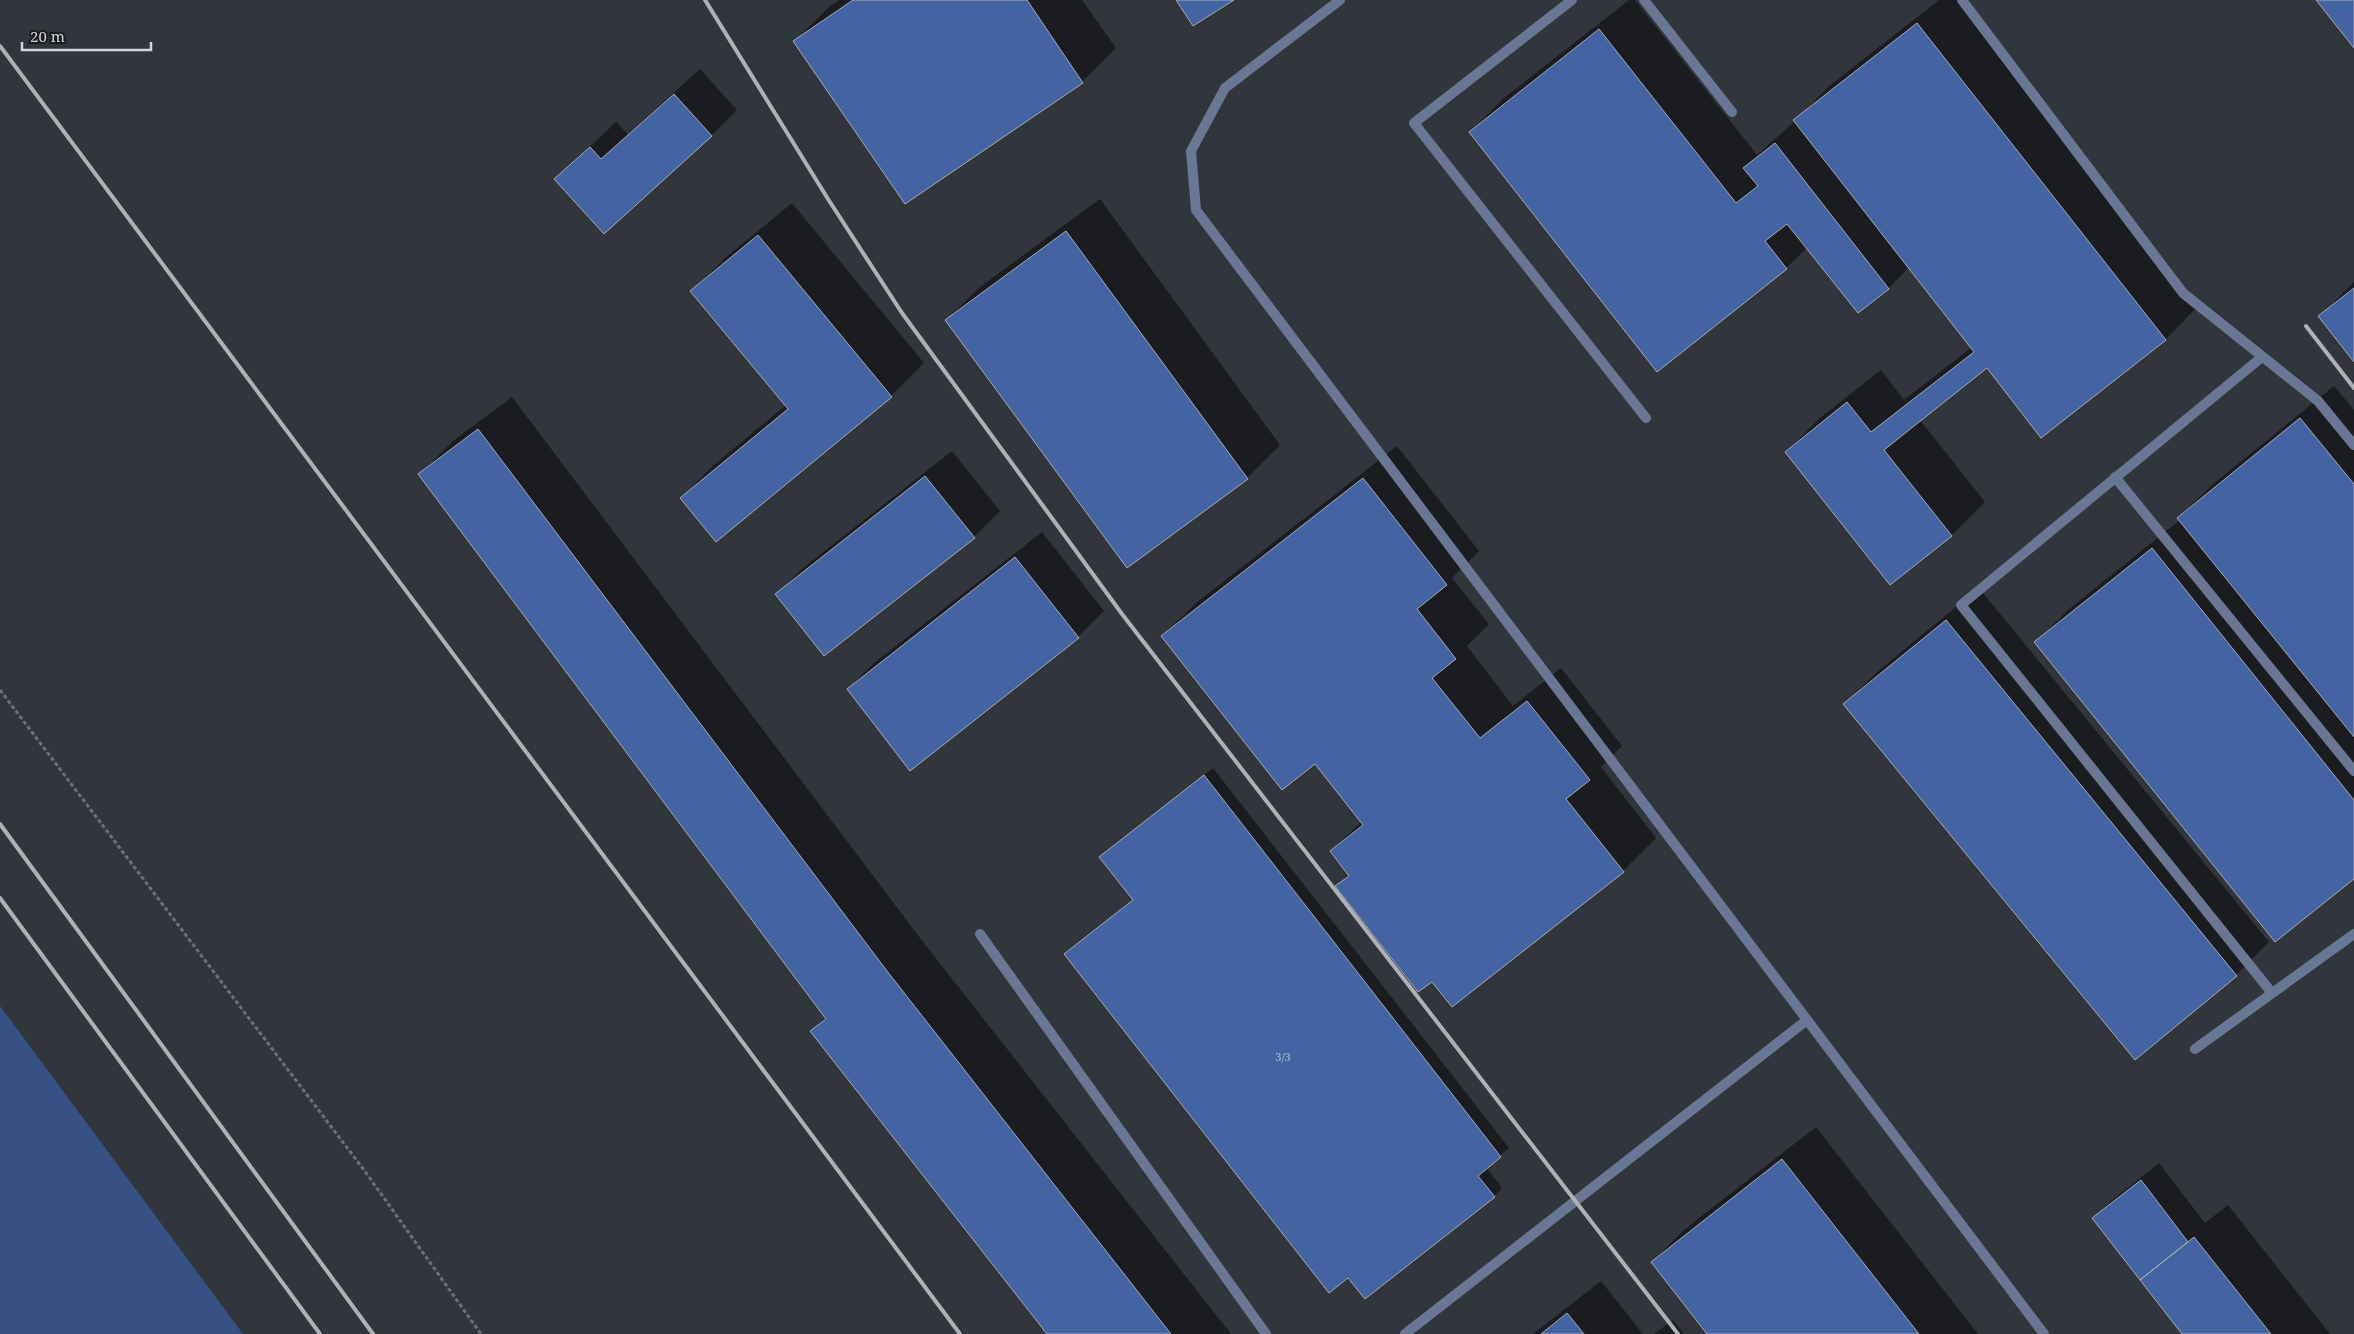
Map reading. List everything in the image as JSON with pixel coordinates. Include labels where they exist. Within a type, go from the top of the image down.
[{"type":"street","points":[[1340,0],[1225,88],[1191,151],[1196,210],[2044,1334]]},
{"type":"street","points":[[1572,0],[1414,124],[1646,418]]},
{"type":"street","points":[[1644,0],[1732,112]]},
{"type":"street","points":[[1962,0],[2183,293],[2318,401],[2354,445]]},
{"type":"street","points":[[2262,357],[1962,605],[2272,993]]},
{"type":"street","points":[[2115,477],[2354,771]]},
{"type":"street","points":[[980,934],[1266,1334]]},
{"type":"street","points":[[2196,1049],[2354,934]]},
{"type":"street","points":[[1405,1334],[1807,1020]]},
{"type":"path","points":[[0,690],[364,1170],[481,1334]]},
{"type":"shaded area","points":[[0,1006],[243,1334],[0,1334]]},
{"type":"building","points":[[853,0],[1027,0],[1083,83],[905,204],[793,41]]},
{"type":"building","points":[[1176,0],[1234,0],[1193,26]]},
{"type":"building","points":[[2316,0],[2354,0],[2354,48]]},
{"type":"building","points":[[1917,23],[2166,340],[2041,438],[1987,368],[1884,450],[1952,536],[1890,585],[1785,452],[1847,402],[1871,432],[1974,352],[1793,120]]},
{"type":"building","points":[[1599,29],[1736,203],[1758,186],[1743,168],[1775,143],[1889,289],[1858,313],[1787,224],[1765,241],[1787,269],[1657,372],[1469,132]]},
{"type":"building","points":[[674,94],[712,136],[604,234],[554,179],[590,147],[601,159]]},
{"type":"building","points":[[1066,231],[1248,479],[1127,568],[945,320]]},
{"type":"building","points":[[758,235],[892,397],[716,542],[680,498],[788,409],[690,291]]},
{"type":"building","points":[[2354,288],[2354,362],[2318,316]]},
{"type":"building","points":[[2300,418],[2354,484],[2354,737],[2177,518]]},
{"type":"building","points":[[478,429],[887,971],[1171,1334],[1047,1334],[810,1031],[826,1019],[418,474]]},
{"type":"building","points":[[925,476],[975,538],[824,656],[775,594]]},
{"type":"building","points":[[1363,478],[1447,585],[1417,609],[1456,659],[1432,678],[1480,738],[1527,701],[1590,780],[1566,799],[1624,872],[1452,1007],[1432,982],[1418,992],[1335,886],[1349,876],[1330,851],[1363,825],[1315,764],[1282,790],[1161,636]]},
{"type":"building","points":[[2152,548],[2354,800],[2354,879],[2275,942],[2034,642]]},
{"type":"building","points":[[1015,557],[1079,638],[910,771],[847,689]]},
{"type":"building","points":[[1946,620],[2237,976],[2135,1060],[1843,704]]},
{"type":"building","points":[[1204,775],[1501,1157],[1478,1176],[1495,1197],[1365,1299],[1348,1278],[1329,1293],[1064,954],[1133,900],[1099,857]]},
{"type":"building","points":[[1782,1159],[1919,1334],[1707,1334],[1651,1262]]},
{"type":"building","points":[[2141,1180],[2188,1242],[2140,1280],[2092,1218]]},
{"type":"building","points":[[2194,1237],[2271,1334],[2182,1334],[2140,1280]]},
{"type":"building","points":[[1567,1313],[1584,1334],[1541,1334]]},
{"type":"railway","points":[[705,0],[828,199],[902,313],[1122,614],[1678,1334]]},
{"type":"railway","points":[[0,46],[960,1334]]},
{"type":"railway","points":[[2306,326],[2354,388]]},
{"type":"railway","points":[[0,824],[373,1334]]},
{"type":"railway","points":[[0,898],[320,1334]]}]
